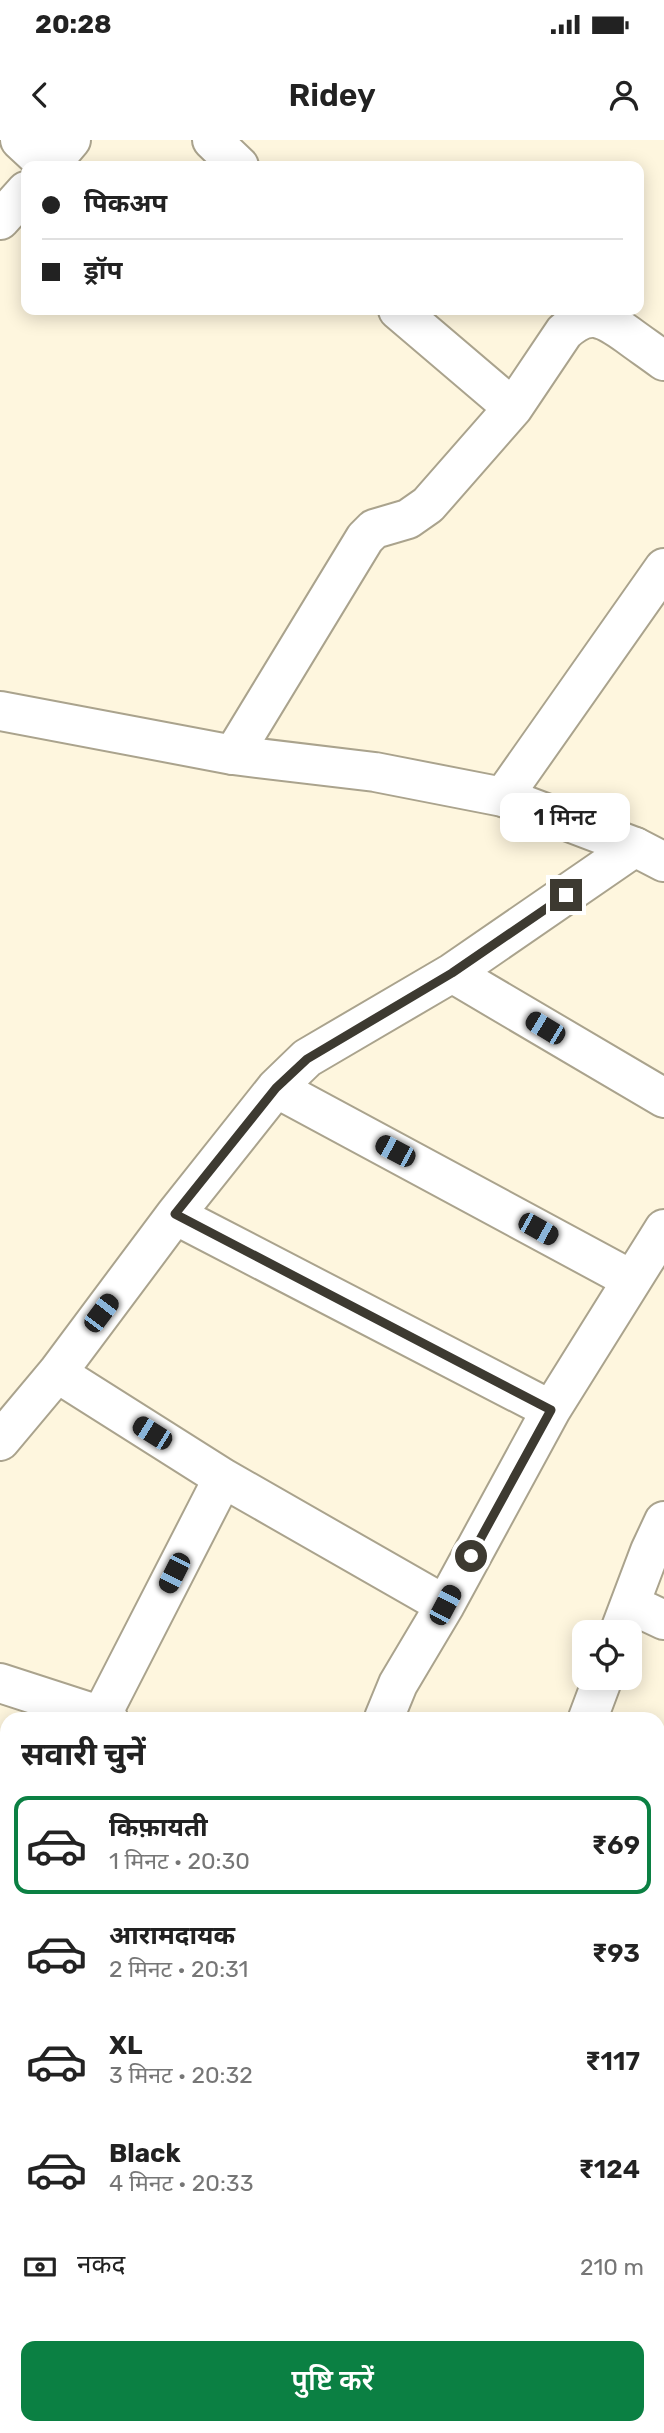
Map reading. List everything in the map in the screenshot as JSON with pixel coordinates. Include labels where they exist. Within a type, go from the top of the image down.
[{"type":"street","points":[[20,140],[43,161]]},
{"type":"street","points":[[52,161],[71,140]]},
{"type":"street","points":[[212,140],[234,161]]},
{"type":"street","points":[[0,220],[21,197]]},
{"type":"street","points":[[404,315],[513,408]]},
{"type":"street","points":[[233,755],[365,538],[374,529],[408,519],[428,505],[513,408],[564,332],[585,318],[608,320],[664,361]]},
{"type":"street","points":[[503,797],[664,568]]},
{"type":"street","points":[[0,711],[233,755],[375,772],[503,797],[649,855]]},
{"type":"street","points":[[0,1441],[57,1373],[175,1214],[276,1088],[307,1059],[649,855]]},
{"type":"street","points":[[452,973],[664,1098]]},
{"type":"street","points":[[276,1088],[632,1280]]},
{"type":"street","points":[[175,1214],[551,1410]]},
{"type":"street","points":[[386,1712],[398,1684],[445,1605],[551,1410],[664,1229]]},
{"type":"street","points":[[57,1373],[223,1478],[445,1605]]},
{"type":"street","points":[[106,1712],[223,1478]]},
{"type":"street","points":[[664,1521],[624,1618],[664,1620]]},
{"type":"street","points":[[0,1683],[89,1712]]},
{"type":"street","points":[[590,1712],[598,1690]]},
{"type":"route","points":[[471,1556],[551,1410],[175,1214],[276,1088],[307,1059],[452,973],[566,895]]}]
